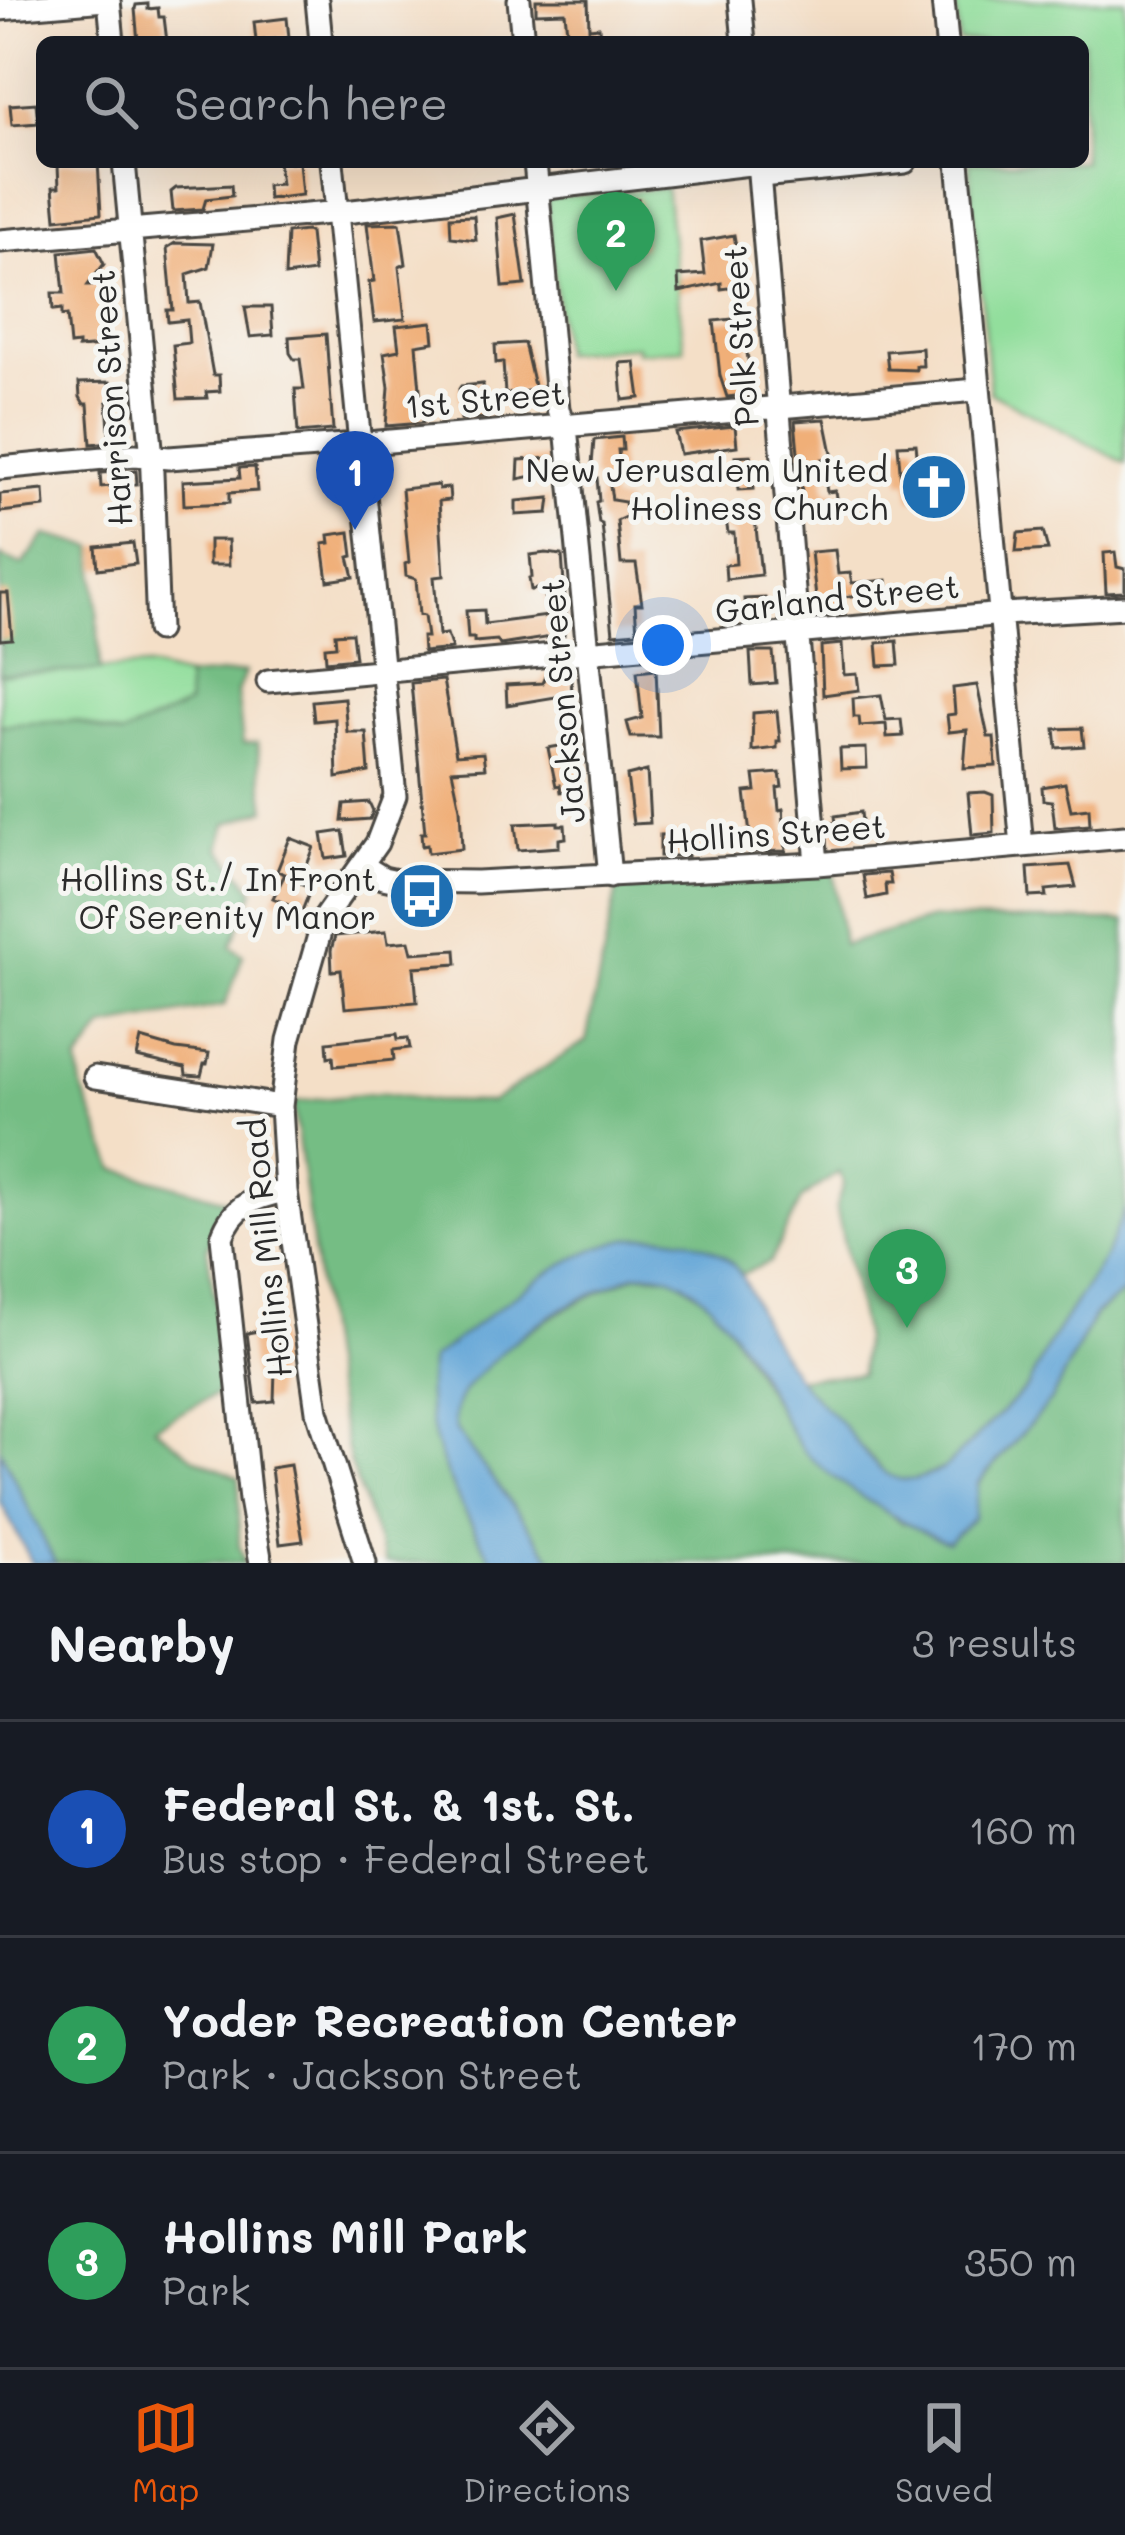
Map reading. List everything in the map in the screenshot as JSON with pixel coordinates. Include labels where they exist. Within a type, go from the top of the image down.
[{"type":"street","points":[[0,9],[107,0],[112,36]]},
{"type":"street","points":[[317,0],[320,36]]},
{"type":"street","points":[[519,0],[522,36]]},
{"type":"street","points":[[740,0],[743,36]]},
{"type":"street","points":[[943,0],[946,36]]},
{"type":"street","name":"Harrison Street","points":[[125,168],[151,457],[158,630]]},
{"type":"street","name":"Hollins Mill Road","points":[[332,168],[394,796],[383,830],[324,919],[289,1040],[280,1106],[286,1191],[316,1412],[365,1563]]},
{"type":"street","name":"Jackson Street","points":[[536,168],[610,876]]},
{"type":"street","points":[[0,241],[336,212],[750,168]]},
{"type":"street","name":"Polk Street","points":[[759,168],[817,864]]},
{"type":"street","points":[[958,168],[1022,846]]},
{"type":"street","name":"1st Street","points":[[0,468],[134,455],[361,443],[977,390]]},
{"type":"street","name":"Garland Street","points":[[268,680],[1125,607]]},
{"type":"street","name":"Hollins Street","points":[[362,865],[383,878],[415,883],[610,876],[817,864],[1125,837]]},
{"type":"street","points":[[94,1078],[280,1106]]},
{"type":"street","points":[[261,1563],[222,1237],[238,1208],[258,1196],[286,1191]]},
{"type":"green space","points":[[955,0],[1125,0],[1125,463],[990,392],[970,168],[1089,168],[1089,36],[958,36]]},
{"type":"green space","points":[[666,188],[684,349],[637,352],[637,346],[562,353],[547,198]]},
{"type":"green space","points":[[46,535],[94,547],[100,671],[0,674],[0,556],[22,565]]},
{"type":"green space","points":[[148,667],[186,677],[188,705],[121,736],[75,721],[0,725],[0,674]]},
{"type":"green space","points":[[245,672],[237,693],[243,744],[257,743],[266,809],[226,824],[220,848],[254,890],[231,946],[243,955],[225,1005],[104,1027],[78,1063],[82,1088],[115,1169],[226,1200],[207,1249],[228,1388],[154,1427],[193,1457],[239,1478],[239,1545],[245,1563],[55,1563],[0,1449],[0,725],[75,721],[121,736],[188,705],[186,677]]},
{"type":"green space","points":[[833,868],[843,945],[932,919],[1125,921],[1125,1208],[1106,1255],[1028,1386],[946,1467],[914,1481],[890,1479],[797,1378],[861,1374],[863,1333],[836,1206],[844,1183],[839,1172],[802,1198],[770,1262],[742,1274],[725,1257],[512,1298],[432,1359],[429,1413],[435,1439],[454,1490],[493,1563],[385,1563],[350,1464],[328,1359],[293,1102],[380,1093],[433,1101],[491,1102],[586,1041],[617,889]]},
{"type":"green space","points":[[639,1274],[673,1276],[717,1307],[798,1444],[901,1523],[973,1518],[978,1484],[1051,1400],[1095,1315],[1125,1291],[1125,1563],[556,1563],[456,1431],[456,1406],[470,1381],[522,1335]]},
{"type":"water","points":[[1125,1208],[1125,1291],[1094,1315],[1051,1400],[978,1483],[974,1518],[948,1542],[867,1500],[809,1456],[734,1334],[691,1287],[666,1275],[630,1276],[539,1323],[477,1376],[456,1407],[456,1431],[556,1563],[493,1563],[443,1465],[429,1414],[431,1359],[561,1265],[609,1244],[653,1236],[696,1243],[730,1262],[799,1381],[876,1466],[898,1479],[927,1476],[946,1467],[1028,1386],[1106,1255]]},
{"type":"water","points":[[0,1449],[55,1563],[32,1563],[0,1501]]},
{"type":"building","points":[[536,0],[588,0],[589,28],[599,27],[600,36],[567,36],[565,12],[536,13]]},
{"type":"building","points":[[136,5],[158,8],[166,36],[137,36]]},
{"type":"building","points":[[287,18],[289,36],[255,36],[254,22]]},
{"type":"building","points":[[36,103],[36,123],[12,125],[10,105]]},
{"type":"building","points":[[58,168],[98,168],[101,214],[56,219],[53,187],[59,187]]},
{"type":"building","points":[[279,168],[300,168],[302,195],[268,199],[267,185],[281,184]]},
{"type":"building","points":[[231,185],[232,196],[206,199],[203,209],[173,211],[171,192],[176,188]]},
{"type":"building","points":[[638,199],[643,247],[606,250],[597,203]]},
{"type":"building","points":[[515,214],[525,285],[503,287],[497,218]]},
{"type":"building","points":[[474,216],[476,240],[451,237],[450,217]]},
{"type":"building","points":[[400,223],[406,264],[399,267],[405,319],[374,322],[367,224]]},
{"type":"building","points":[[306,231],[314,272],[285,276],[287,233]]},
{"type":"building","points":[[734,235],[743,286],[721,289],[721,283],[679,292],[678,276],[705,274],[701,241]]},
{"type":"building","points":[[175,243],[213,244],[209,267],[187,274],[189,303],[200,302],[213,375],[219,375],[220,391],[206,392],[207,398],[178,399],[173,345],[189,343],[187,320],[168,322],[167,310],[173,310],[167,248]]},
{"type":"building","points":[[96,248],[104,264],[88,285],[102,285],[107,337],[102,346],[78,348],[78,344],[70,345],[67,315],[62,316],[62,309],[53,310],[52,293],[64,293],[60,252]]},
{"type":"building","points":[[245,307],[271,307],[273,335],[250,337]]},
{"type":"building","points":[[742,318],[753,394],[727,397],[714,321]]},
{"type":"building","points":[[432,322],[434,342],[416,345],[423,423],[386,426],[389,387],[384,353],[399,350],[396,326]]},
{"type":"building","points":[[326,334],[333,430],[298,433],[295,389],[304,389],[300,359],[290,353],[289,337]]},
{"type":"building","points":[[524,343],[535,390],[505,394],[503,362],[496,363],[495,345]]},
{"type":"building","points":[[922,348],[923,366],[888,369],[886,351]]},
{"type":"building","points":[[635,362],[640,398],[623,400],[620,363]]},
{"type":"building","points":[[110,382],[110,442],[91,444],[88,404],[80,397],[79,383]]},
{"type":"building","points":[[483,384],[486,418],[461,419],[459,389]]},
{"type":"building","points":[[825,419],[833,458],[822,459],[827,492],[835,491],[837,504],[833,510],[804,514],[795,421]]},
{"type":"building","points":[[735,426],[737,446],[680,454],[675,432]]},
{"type":"building","points":[[622,437],[623,450],[618,450],[621,476],[609,478],[612,500],[625,502],[627,516],[617,521],[621,564],[636,564],[642,604],[635,604],[637,632],[613,634],[592,465],[594,440]]},
{"type":"building","points":[[916,444],[920,482],[956,478],[958,495],[910,500],[908,481],[901,482],[898,445]]},
{"type":"building","points":[[751,455],[754,489],[738,490],[735,456]]},
{"type":"building","points":[[550,458],[548,473],[518,479],[519,460]]},
{"type":"building","points":[[342,460],[345,485],[320,487],[318,462]]},
{"type":"building","points":[[255,467],[257,491],[229,493],[229,503],[184,505],[183,481],[240,478],[239,468]]},
{"type":"building","points":[[136,471],[137,484],[101,487],[100,473]]},
{"type":"building","points":[[449,488],[450,500],[439,501],[444,576],[434,577],[439,635],[447,634],[452,649],[423,652],[422,637],[427,637],[424,616],[419,615],[416,579],[406,576],[409,562],[402,489]]},
{"type":"building","points":[[44,490],[45,507],[0,512],[0,494]]},
{"type":"building","points":[[550,498],[548,513],[516,515],[516,501]]},
{"type":"building","points":[[755,518],[761,575],[726,579],[725,565],[736,564],[734,533],[728,533],[726,519]]},
{"type":"building","points":[[1043,531],[1048,550],[1016,552],[1018,533]]},
{"type":"building","points":[[350,532],[354,577],[328,581],[323,544],[330,543],[329,535]]},
{"type":"building","points":[[209,540],[228,540],[229,565],[209,565]]},
{"type":"building","points":[[133,543],[136,564],[98,569],[96,547]]},
{"type":"building","points":[[835,550],[838,574],[850,573],[852,583],[887,580],[889,601],[863,603],[862,595],[841,597],[838,614],[818,616],[811,552]]},
{"type":"building","points":[[1115,552],[1117,567],[1125,569],[1125,592],[1106,593],[1104,553]]},
{"type":"building","points":[[530,555],[562,555],[564,635],[500,645],[497,640],[468,638],[466,611],[484,610],[485,624],[548,616],[544,588],[531,590],[529,578]]},
{"type":"building","points":[[0,593],[8,593],[12,639],[0,640]]},
{"type":"building","points":[[765,598],[767,620],[746,622],[744,599]]},
{"type":"building","points":[[352,633],[355,658],[326,661],[325,647],[336,646],[335,634]]},
{"type":"building","points":[[897,641],[899,665],[879,666],[877,643]]},
{"type":"building","points":[[842,644],[844,675],[857,674],[859,690],[823,695],[821,646]]},
{"type":"building","points":[[750,652],[773,652],[776,683],[752,685]]},
{"type":"building","points":[[656,669],[659,737],[631,737],[627,722],[642,718],[637,671]]},
{"type":"building","points":[[570,670],[572,691],[567,695],[507,705],[506,685],[542,683],[547,672]]},
{"type":"building","points":[[443,680],[456,755],[483,753],[485,768],[452,770],[462,849],[428,853],[427,845],[422,846],[421,833],[425,833],[411,683]]},
{"type":"building","points":[[977,685],[988,737],[994,737],[996,766],[964,768],[967,730],[949,732],[947,715],[955,714],[953,688]]},
{"type":"building","points":[[881,695],[886,720],[901,719],[903,736],[887,737],[886,724],[860,726],[859,717],[854,717],[853,698]]},
{"type":"building","points":[[344,698],[347,732],[366,732],[369,772],[337,778],[335,719],[314,721],[312,701]]},
{"type":"building","points":[[777,711],[777,748],[752,751],[753,713]]},
{"type":"building","points":[[1082,728],[1084,746],[1057,748],[1055,729]]},
{"type":"building","points":[[576,743],[581,781],[573,784],[574,791],[561,792],[548,748]]},
{"type":"building","points":[[866,748],[867,768],[841,769],[840,749]]},
{"type":"building","points":[[647,771],[650,823],[633,824],[627,776]]},
{"type":"building","points":[[780,773],[782,787],[777,788],[786,851],[752,852],[745,792],[756,791],[754,775]]},
{"type":"building","points":[[1065,783],[1071,810],[1089,808],[1090,825],[1055,828],[1052,801],[1043,800],[1042,787]]},
{"type":"building","points":[[968,793],[993,795],[994,833],[972,835]]},
{"type":"building","points":[[369,802],[370,819],[342,821],[344,804]]},
{"type":"building","points":[[861,812],[863,832],[857,832],[857,839],[838,841],[832,823],[836,823],[835,816]]},
{"type":"building","points":[[515,824],[565,825],[566,838],[559,839],[559,847],[518,850]]},
{"type":"building","points":[[343,831],[347,856],[326,859],[322,834]]},
{"type":"building","points":[[688,834],[688,856],[660,856],[660,835]]},
{"type":"building","points":[[290,838],[314,847],[300,883],[311,888],[302,911],[273,898],[285,874],[277,871]]},
{"type":"building","points":[[1070,865],[1076,887],[1030,897],[1028,868]]},
{"type":"building","points":[[889,873],[886,895],[867,899],[863,875]]},
{"type":"building","points":[[386,931],[388,943],[409,941],[412,953],[456,950],[457,964],[414,967],[417,1002],[345,1008],[341,970],[332,971],[335,936]]},
{"type":"building","points":[[397,1034],[398,1039],[408,1038],[410,1048],[393,1050],[394,1060],[334,1066],[333,1056],[328,1057],[327,1042]]},
{"type":"building","points":[[141,1039],[209,1053],[207,1064],[201,1076],[186,1075],[185,1068],[137,1057]]},
{"type":"building","points":[[276,1328],[283,1369],[275,1370],[274,1401],[256,1403],[247,1333]]},
{"type":"building","points":[[290,1465],[303,1541],[280,1544],[271,1468]]},
{"type":"place","name":"Yoder Recreation Center","points":[[616,291]]},
{"type":"place","name":"New Jerusalem United Holiness Church","points":[[934,487]]},
{"type":"place","name":"Federal St. & 1st. St.","points":[[355,530]]},
{"type":"place","name":"Hollins St./ In Front Of Serenity Manor","points":[[422,896]]},
{"type":"place","name":"Hollins Mill Park","points":[[907,1328]]}]
